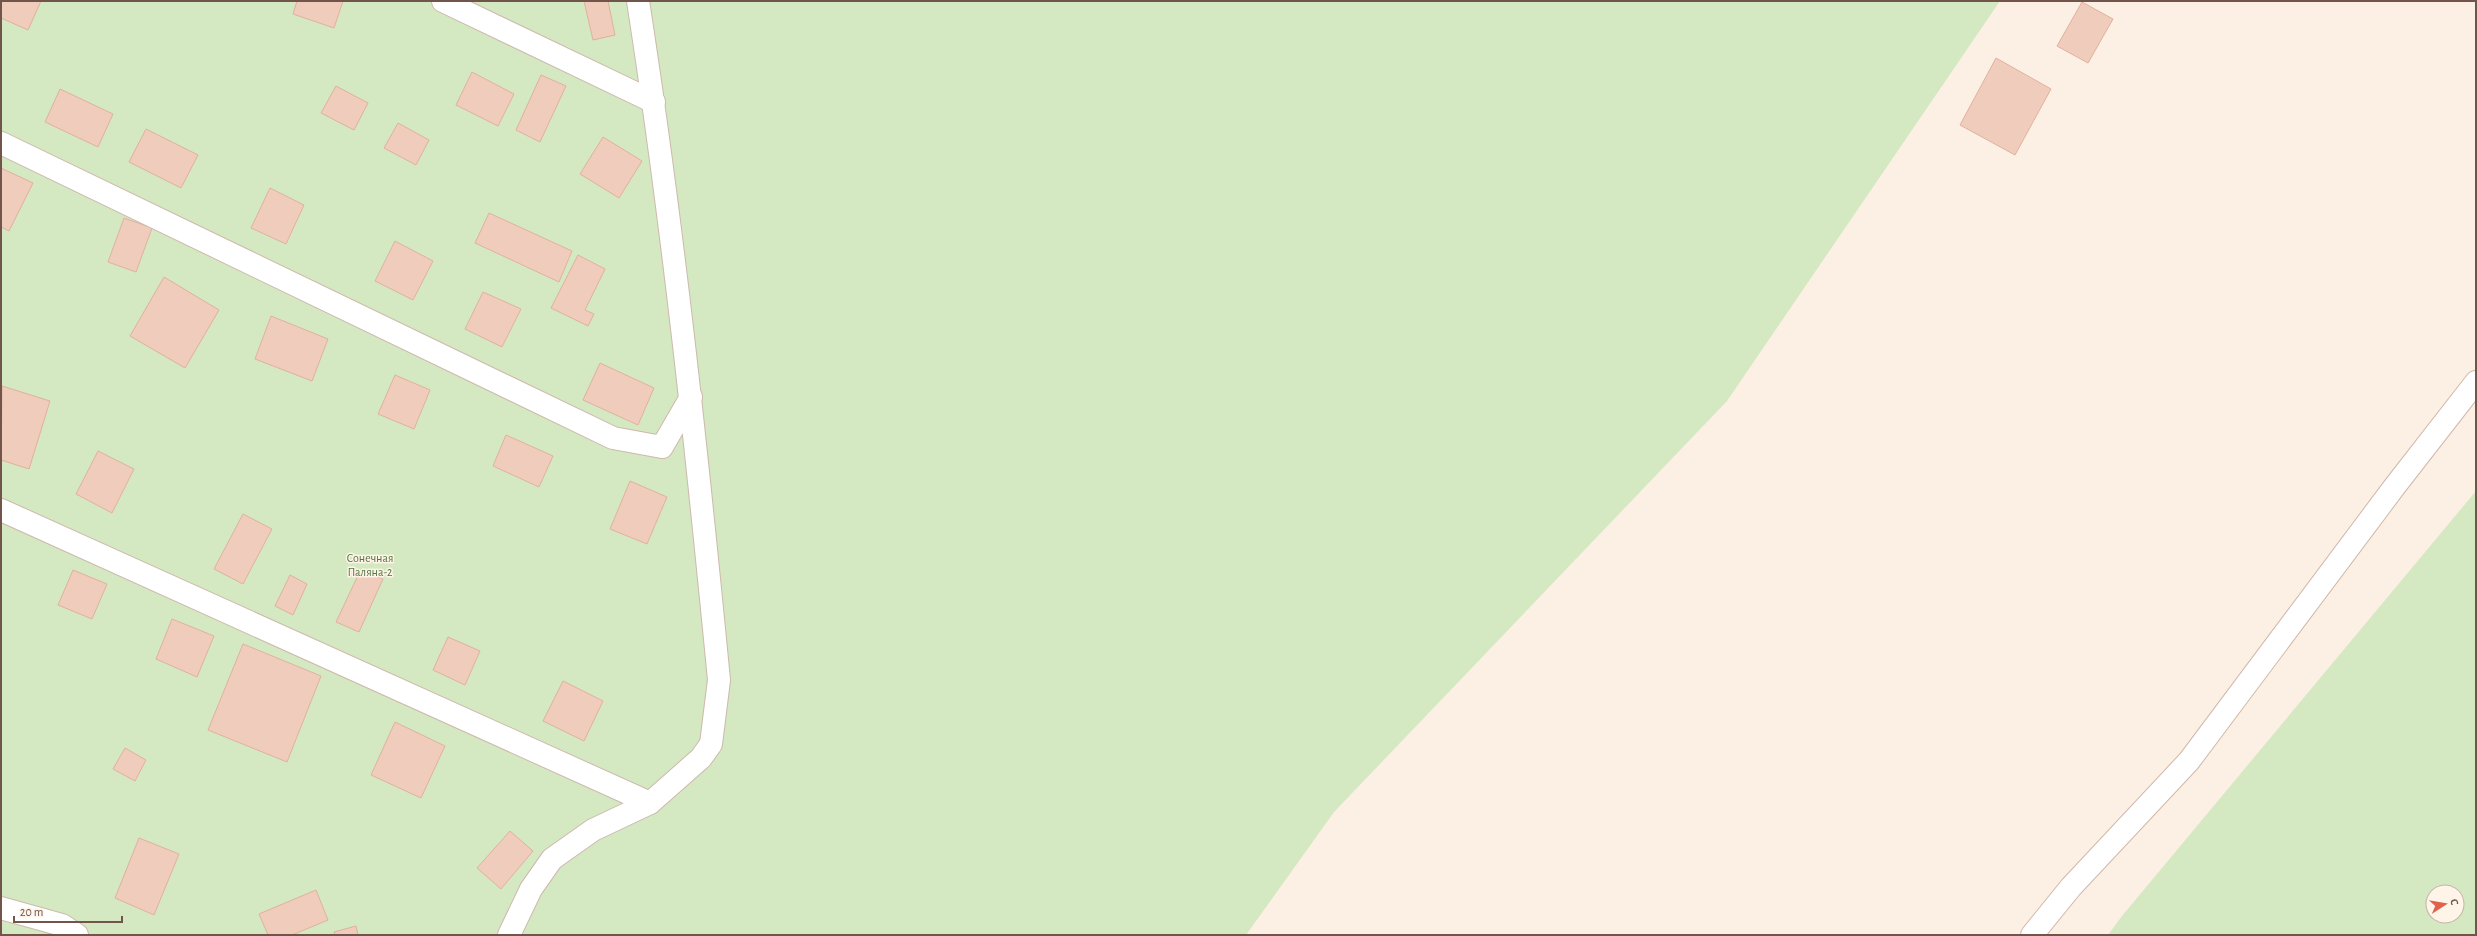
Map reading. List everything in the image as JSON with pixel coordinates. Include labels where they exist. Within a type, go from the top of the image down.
[{"type":"street","points":[[443,1],[654,102]]},
{"type":"street","points":[[509,935],[531,889],[552,859],[593,830],[650,803],[701,758],[712,744],[719,680],[691,397],[654,102],[638,1]]},
{"type":"street","points":[[1,143],[613,438],[662,447],[691,397]]},
{"type":"street","points":[[2032,935],[2071,887],[2189,761],[2395,486],[2476,382]]},
{"type":"street","points":[[1,510],[650,803]]},
{"type":"street","points":[[1,908],[62,925],[77,935]]},
{"type":"green space","name":"Сонечная Паляна-2","points":[[1,1],[2000,1],[1727,401],[1334,812],[1246,935],[1,935]]},
{"type":"green space","points":[[2476,491],[2476,935],[2108,935],[2122,916]]},
{"type":"building","points":[[1,1],[41,1],[28,30],[1,18]]},
{"type":"building","points":[[297,1],[343,1],[334,28],[293,14]]},
{"type":"building","points":[[584,1],[608,1],[615,35],[593,40]]},
{"type":"building","points":[[2082,2],[2113,19],[2088,63],[2057,46]]},
{"type":"building","points":[[1996,58],[2051,89],[2015,155],[1960,125]]},
{"type":"building","points":[[472,72],[514,94],[498,126],[456,105]]},
{"type":"building","points":[[541,75],[566,86],[540,142],[516,130]]},
{"type":"building","points":[[336,86],[368,103],[354,130],[321,113]]},
{"type":"building","points":[[60,89],[113,114],[98,147],[45,122]]},
{"type":"building","points":[[398,123],[429,140],[416,165],[384,148]]},
{"type":"building","points":[[146,129],[198,155],[181,188],[129,162]]},
{"type":"building","points":[[603,137],[642,161],[619,198],[580,174]]},
{"type":"building","points":[[1,168],[33,183],[9,231],[1,227]]},
{"type":"building","points":[[270,188],[304,205],[286,244],[251,228]]},
{"type":"building","points":[[489,213],[572,251],[559,282],[475,243]]},
{"type":"building","points":[[124,218],[152,228],[136,272],[108,262]]},
{"type":"building","points":[[395,241],[433,261],[413,300],[375,281]]},
{"type":"building","points":[[578,255],[605,269],[585,310],[594,314],[588,326],[551,308]]},
{"type":"building","points":[[164,277],[219,310],[185,368],[130,336]]},
{"type":"building","points":[[483,292],[521,309],[502,347],[465,329]]},
{"type":"building","points":[[271,316],[328,339],[312,381],[255,359]]},
{"type":"building","points":[[600,363],[654,388],[638,425],[583,400]]},
{"type":"building","points":[[395,375],[430,390],[414,429],[378,414]]},
{"type":"building","points":[[2,386],[50,401],[29,469],[1,460]]},
{"type":"building","points":[[506,435],[553,456],[539,487],[493,466]]},
{"type":"building","points":[[98,451],[134,469],[112,513],[76,494]]},
{"type":"building","points":[[630,481],[667,497],[647,544],[610,529]]},
{"type":"building","points":[[243,514],[272,529],[243,584],[214,569]]},
{"type":"building","points":[[361,569],[383,579],[359,632],[336,622]]},
{"type":"building","points":[[73,570],[107,584],[92,619],[58,605]]},
{"type":"building","points":[[290,575],[307,584],[293,615],[275,606]]},
{"type":"building","points":[[172,619],[214,636],[197,677],[156,659]]},
{"type":"building","points":[[448,637],[480,651],[465,685],[433,670]]},
{"type":"building","points":[[243,644],[321,676],[287,762],[208,730]]},
{"type":"building","points":[[563,681],[603,701],[584,741],[543,721]]},
{"type":"building","points":[[395,722],[445,746],[421,798],[371,775]]},
{"type":"building","points":[[125,748],[146,760],[135,781],[113,769]]},
{"type":"building","points":[[510,831],[533,851],[501,889],[477,868]]},
{"type":"building","points":[[139,838],[179,854],[154,915],[115,898]]},
{"type":"building","points":[[316,890],[328,920],[292,935],[268,935],[259,914]]},
{"type":"building","points":[[356,926],[358,935],[335,935],[334,932]]}]
